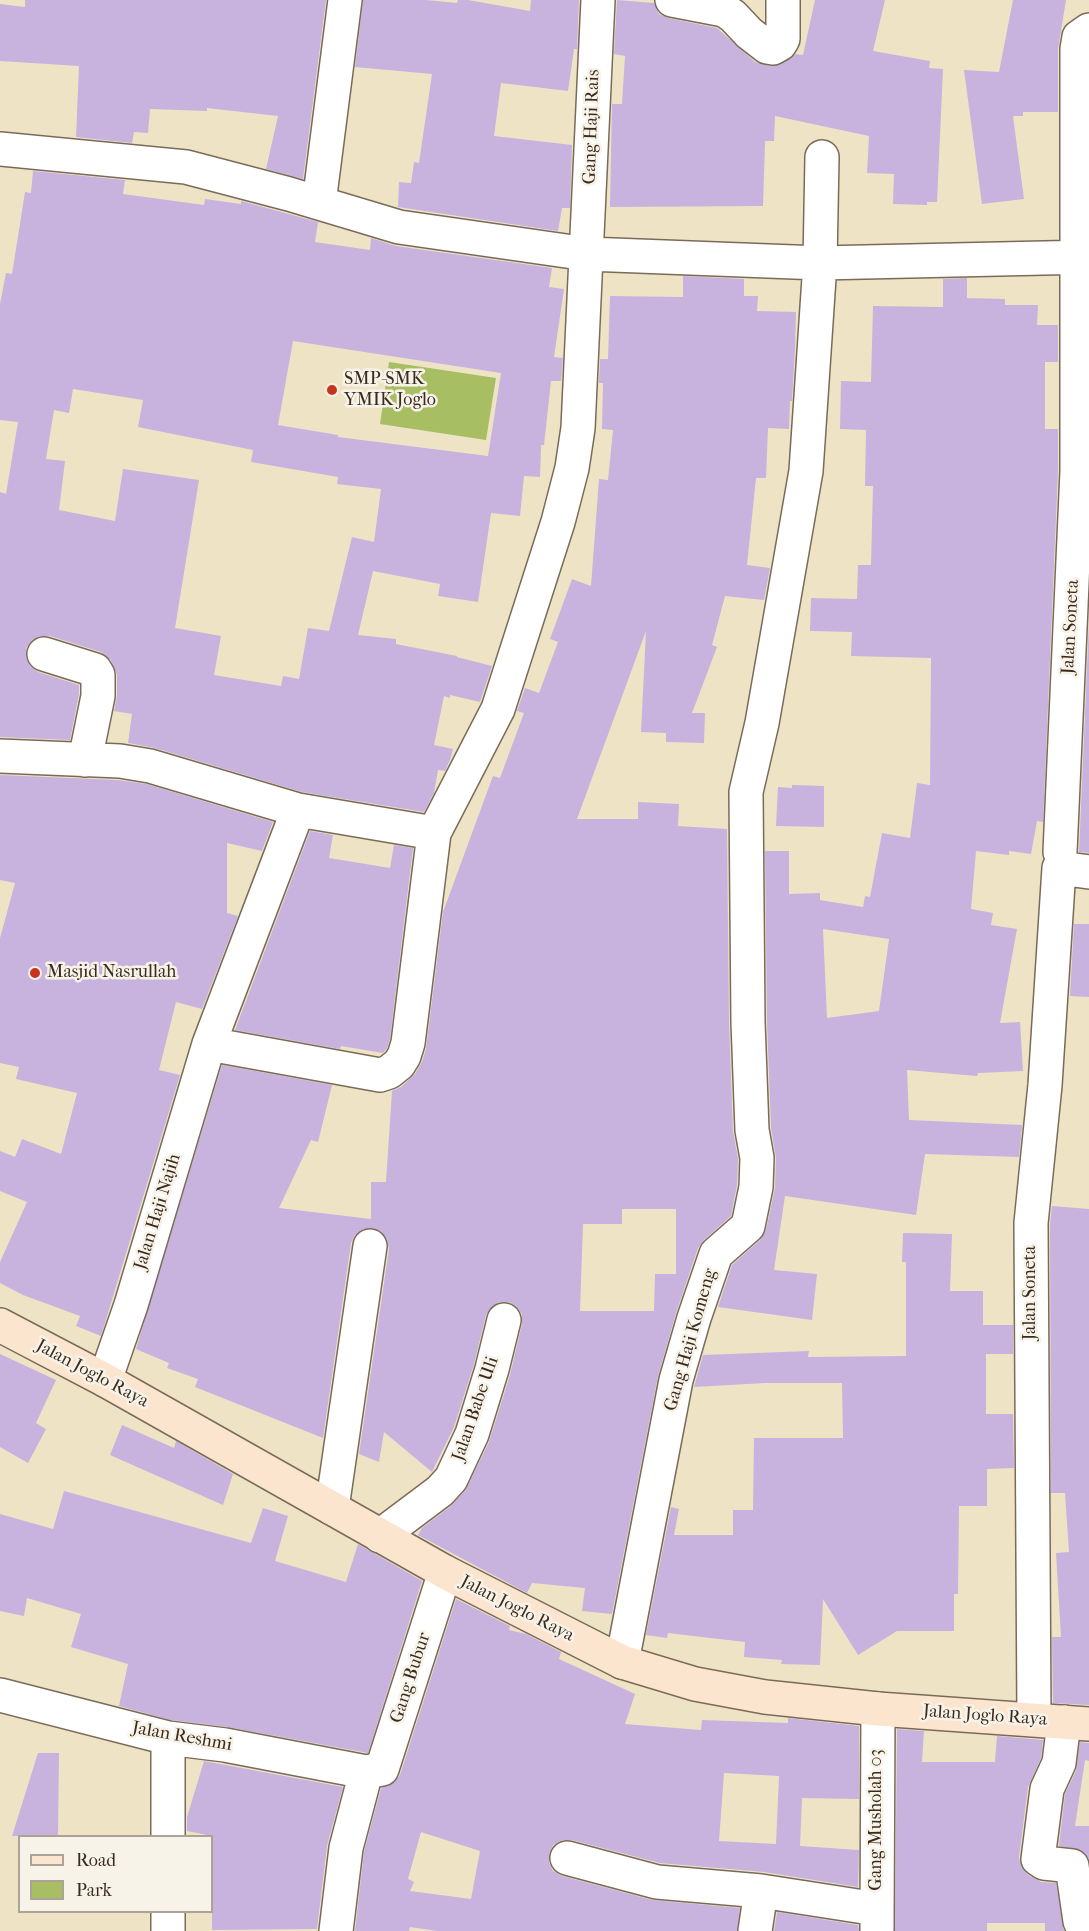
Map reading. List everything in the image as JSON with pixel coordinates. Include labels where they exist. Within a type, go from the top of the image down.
[{"type":"main road","name":"Jalan Joglo Raya","points":[[0,1325],[105,1380],[446,1572],[622,1662],[695,1684],[765,1697],[878,1709],[1063,1722]]},
{"type":"street","points":[[320,203],[345,0]]},
{"type":"street","name":"Gang Haji Rais","points":[[434,833],[498,710],[558,522],[572,468],[578,428],[598,0]]},
{"type":"street","points":[[672,0],[724,10],[767,47],[773,48],[783,39],[783,0]]},
{"type":"street","name":"Jalan Soneta","points":[[1085,1931],[1080,1921],[1072,1866],[1044,1863],[1038,1859],[1047,1789],[1059,1763],[1063,1722],[1031,1223],[1070,864],[1083,471],[1083,258],[1077,50],[1080,37],[1089,30]]},
{"type":"street","points":[[0,149],[186,167],[399,227],[587,254],[820,263],[1083,258]]},
{"type":"street","name":"Gang Haji Komeng","points":[[622,1662],[679,1370],[716,1254],[748,1226],[756,1186],[757,1158],[752,1130],[748,1022],[746,792],[762,723],[806,471],[820,263],[822,157]]},
{"type":"street","points":[[44,654],[95,670],[98,675],[98,696],[85,760]]},
{"type":"street","points":[[0,756],[120,761],[150,766],[298,810],[434,833],[408,1042],[399,1064],[389,1072],[380,1075],[208,1044]]},
{"type":"street","name":"Jalan Haji Najih","points":[[105,1380],[131,1305],[208,1044],[298,810]]},
{"type":"street","points":[[332,1508],[370,1246]]},
{"type":"street","name":"Jalan Babe Uli","points":[[380,1536],[440,1491],[451,1479],[472,1434],[492,1370],[504,1320]]},
{"type":"street","name":"Gang Bubur","points":[[366,1772],[382,1769],[446,1572]]},
{"type":"street","name":"Jalan Reshmi","points":[[0,1695],[168,1738],[225,1745],[366,1772]]},
{"type":"street","name":"Gang Musholah 03","points":[[877,1920],[878,1709]]},
{"type":"street","points":[[168,1738],[168,1835]]},
{"type":"street","points":[[336,1931],[346,1848],[366,1772]]},
{"type":"street","points":[[567,1858],[657,1882],[761,1891],[877,1920]]},
{"type":"street","points":[[754,1931],[761,1891]]},
{"type":"street","points":[[168,1913],[168,1931]]},
{"type":"green space","points":[[389,362],[496,378],[486,440],[380,424]]},
{"type":"building","points":[[25,0],[326,0],[303,179],[266,169],[278,116],[207,108],[207,111],[150,109],[148,133],[134,132],[132,143],[76,137],[79,66],[0,61],[0,4],[25,7]]},
{"type":"building","points":[[363,0],[426,0],[457,3],[458,0],[468,0],[530,11],[531,0],[579,0],[577,49],[574,49],[568,91],[501,83],[494,136],[572,145],[570,208],[562,208],[558,231],[398,207],[399,182],[411,183],[414,162],[419,163],[432,74],[355,67]]},
{"type":"building","points":[[617,0],[654,3],[659,14],[668,18],[717,28],[755,62],[770,66],[782,64],[795,54],[803,55],[815,0],[885,0],[873,51],[930,61],[929,68],[943,69],[937,202],[927,202],[927,205],[893,204],[894,174],[867,173],[869,136],[775,116],[774,141],[765,141],[763,206],[610,207],[612,104],[622,104],[625,56],[614,54]]},
{"type":"building","points":[[1013,0],[1066,0],[1058,49],[1058,112],[1023,112],[1023,116],[1013,116],[1024,199],[982,204],[964,70],[999,72]]},
{"type":"building","points":[[33,171],[125,180],[123,194],[204,205],[205,199],[241,204],[241,201],[318,222],[315,242],[370,250],[371,238],[396,246],[552,268],[549,287],[564,289],[554,357],[563,358],[561,381],[551,381],[544,445],[541,445],[540,477],[524,476],[520,516],[491,513],[478,602],[438,596],[440,584],[373,571],[358,635],[396,639],[396,644],[457,656],[492,666],[480,702],[450,695],[450,698],[444,696],[434,745],[453,749],[445,771],[438,770],[434,793],[424,812],[302,792],[155,748],[128,743],[132,714],[114,711],[117,675],[111,660],[101,652],[50,636],[40,636],[32,640],[26,648],[26,657],[30,666],[38,672],[79,685],[70,740],[0,737],[0,492],[6,494],[18,422],[0,420],[0,304],[6,273],[12,274],[25,192],[31,193]],"holes":[[[293,341],[501,373],[488,456],[338,437],[338,435],[278,425]],[[73,389],[143,400],[138,427],[253,450],[251,462],[338,477],[337,484],[381,489],[374,542],[352,537],[329,631],[308,628],[299,679],[283,676],[281,686],[214,675],[221,636],[175,628],[199,480],[123,469],[115,521],[59,510],[65,461],[46,459],[54,410],[69,413]]]},
{"type":"building","points":[[683,276],[744,279],[744,296],[758,296],[757,311],[796,312],[795,349],[789,429],[768,428],[766,478],[756,478],[747,565],[770,568],[764,600],[725,596],[712,645],[717,647],[692,713],[705,713],[704,743],[666,742],[666,733],[641,732],[646,631],[577,819],[638,819],[638,802],[679,804],[678,826],[727,829],[729,1023],[733,1131],[738,1159],[737,1185],[731,1216],[698,1248],[676,1313],[658,1376],[612,1614],[582,1611],[585,1588],[532,1583],[527,1593],[418,1535],[422,1528],[451,1506],[465,1491],[489,1442],[510,1375],[522,1324],[522,1314],[516,1306],[509,1302],[499,1302],[491,1307],[486,1315],[474,1364],[454,1427],[432,1472],[384,1432],[379,1462],[359,1454],[389,1249],[387,1239],[382,1232],[373,1228],[363,1229],[355,1235],[351,1243],[323,1438],[195,1387],[198,1379],[167,1368],[169,1363],[136,1349],[222,1065],[332,1085],[318,1142],[311,1140],[279,1208],[371,1219],[371,1182],[386,1182],[392,1091],[401,1087],[415,1074],[426,1049],[443,912],[493,776],[500,778],[524,713],[517,711],[525,688],[539,693],[558,642],[550,639],[572,579],[591,586],[599,479],[608,480],[613,430],[602,429],[603,383],[599,383],[600,359],[608,359],[610,296],[683,297]],"holes":[[[622,1209],[676,1209],[676,1274],[655,1274],[654,1311],[580,1311],[583,1224],[622,1224]]]},
{"type":"building","points":[[967,278],[967,298],[1005,299],[1005,305],[1038,305],[1037,325],[1058,325],[1058,362],[1045,362],[1045,429],[1058,429],[1058,471],[1043,822],[1037,821],[1031,854],[1009,851],[1009,855],[976,851],[971,909],[993,913],[991,925],[1017,929],[1000,1023],[1020,1022],[1023,1071],[978,1073],[977,1076],[907,1070],[909,1120],[1022,1125],[1019,1157],[925,1154],[916,1215],[785,1196],[774,1270],[817,1274],[812,1320],[718,1307],[732,1265],[760,1240],[766,1230],[775,1188],[776,1158],[771,1128],[767,1022],[765,851],[789,851],[789,894],[820,893],[820,900],[863,907],[865,896],[870,897],[882,833],[910,838],[917,783],[930,785],[931,658],[851,656],[852,632],[810,631],[811,598],[857,599],[858,565],[871,565],[873,486],[865,486],[866,430],[840,429],[841,381],[871,382],[873,306],[943,307],[943,279]],"holes":[[[823,929],[889,939],[879,1011],[827,1018]]]},
{"type":"building","points":[[1089,623],[1089,853],[1079,852]]},
{"type":"building","points":[[0,775],[118,780],[146,784],[273,822],[262,851],[227,843],[227,913],[238,916],[202,1009],[176,1002],[159,1070],[180,1075],[101,1336],[76,1326],[80,1316],[23,1295],[0,1283],[0,1262],[27,1202],[0,1191],[0,1151],[15,1157],[22,1139],[61,1154],[77,1093],[16,1079],[19,1067],[0,1063],[0,938],[15,883],[0,880]]},
{"type":"building","points":[[792,785],[824,786],[824,827],[776,826],[778,787],[792,788]]},
{"type":"building","points":[[310,831],[333,835],[329,858],[390,868],[394,845],[413,848],[390,1039],[383,1053],[341,1046],[340,1049],[235,1030]]},
{"type":"building","points":[[1074,924],[1089,924],[1089,997],[1070,996]]},
{"type":"building","points":[[1052,1206],[1089,1209],[1089,1705],[1053,1703],[1052,1637],[1061,1637],[1056,1553],[1069,1552],[1065,1493],[1051,1493],[1050,1224]]},
{"type":"building","points":[[903,1233],[952,1234],[950,1291],[983,1291],[983,1325],[1013,1325],[1013,1354],[986,1354],[986,1414],[1013,1414],[1014,1468],[987,1469],[987,1506],[959,1506],[958,1594],[954,1594],[954,1631],[897,1631],[858,1655],[823,1599],[820,1665],[781,1664],[782,1660],[744,1657],[745,1642],[668,1633],[667,1638],[646,1635],[671,1507],[679,1509],[674,1535],[733,1535],[733,1510],[753,1510],[754,1438],[843,1438],[842,1383],[765,1383],[694,1387],[703,1355],[809,1351],[808,1357],[906,1356],[906,1262],[902,1262]]},
{"type":"building","points":[[0,1354],[56,1380],[36,1423],[46,1429],[28,1463],[0,1447]]},
{"type":"building","points":[[122,1425],[174,1448],[176,1441],[233,1474],[223,1505],[110,1455]]},
{"type":"building","points":[[64,1491],[251,1543],[263,1508],[288,1516],[275,1561],[346,1582],[358,1544],[422,1581],[368,1753],[228,1727],[171,1720],[119,1706],[128,1664],[71,1647],[81,1614],[27,1598],[24,1616],[0,1611],[0,1514],[53,1529]]},
{"type":"building","points":[[456,1599],[510,1626],[509,1630],[526,1634],[561,1652],[559,1659],[635,1694],[625,1724],[701,1730],[702,1720],[788,1723],[788,1718],[859,1726],[859,1799],[802,1798],[800,1846],[859,1850],[858,1887],[764,1872],[660,1863],[572,1840],[563,1840],[553,1845],[549,1854],[549,1863],[553,1871],[562,1876],[652,1900],[740,1908],[737,1931],[437,1931],[410,1927],[409,1931],[355,1931],[364,1852],[381,1788],[394,1783],[400,1775]],"holes":[[[724,1773],[779,1776],[776,1844],[719,1841]],[[421,1832],[480,1851],[471,1899],[410,1891],[414,1882],[408,1879]]]},
{"type":"building","points":[[897,1729],[924,1731],[922,1762],[995,1762],[997,1736],[1043,1740],[1041,1758],[1028,1787],[1019,1857],[1021,1867],[1028,1875],[1041,1882],[1056,1883],[1064,1931],[1045,1931],[1045,1923],[987,1923],[987,1931],[895,1931]]},
{"type":"building","points":[[1080,1742],[1089,1743],[1089,1761],[1085,1760],[1075,1826],[1089,1826],[1089,1859],[1081,1850],[1059,1846],[1065,1794],[1076,1771]]},
{"type":"building","points":[[38,1753],[59,1753],[58,1835],[12,1836]]},
{"type":"building","points":[[204,1761],[343,1787],[327,1846],[317,1929],[212,1930],[213,1835],[187,1831],[187,1817]]},
{"type":"building","points":[[777,1912],[858,1925],[859,1931],[774,1931]]},
{"type":"place","name":"SMP-SMK YMIK Joglo","points":[[332,390]]},
{"type":"place","name":"Masjid Nasrullah","points":[[35,973]]}]
